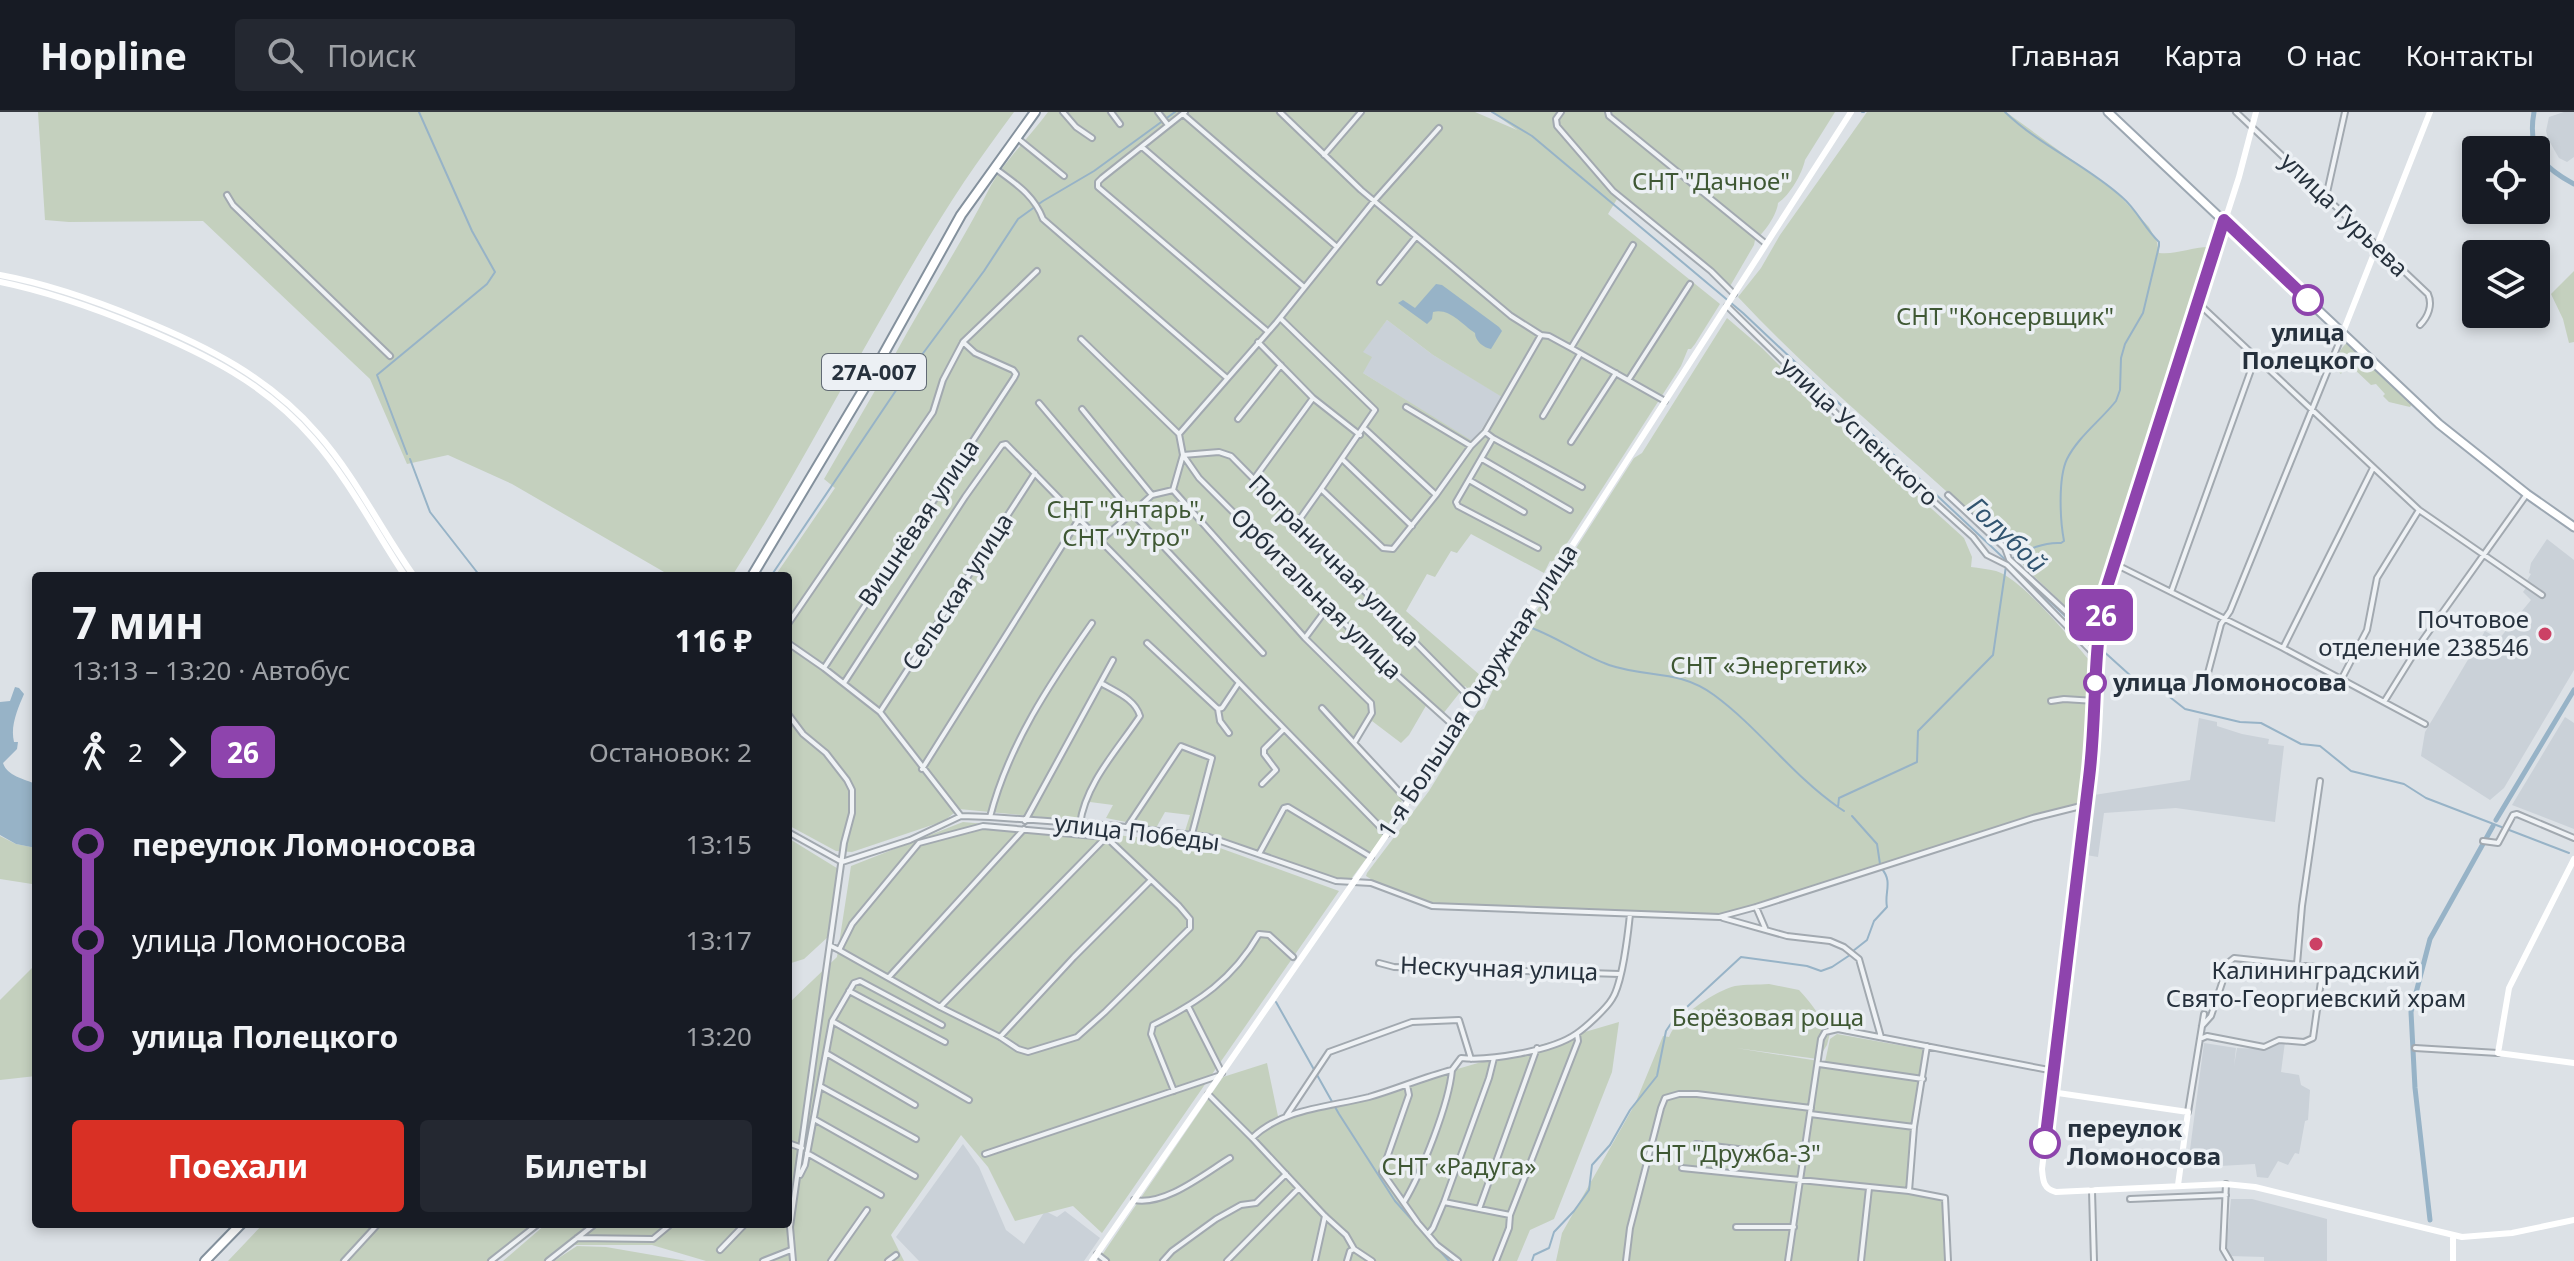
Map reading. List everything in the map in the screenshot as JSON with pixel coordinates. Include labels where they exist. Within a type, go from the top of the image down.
[{"type":"highway","name":"27А-007","points":[[754,572],[868,382],[961,215],[1035,112]]},
{"type":"highway","points":[[205,1261],[237,1228]]},
{"type":"main road","points":[[2108,112],[2439,424],[2574,527]]},
{"type":"street","points":[[1063,112],[1076,127],[1092,138]]},
{"type":"street","points":[[1111,112],[1120,124]]},
{"type":"street","points":[[1158,112],[1168,125]]},
{"type":"street","points":[[1280,112],[1374,201],[1489,299],[1541,335],[1549,336],[1665,401]]},
{"type":"street","points":[[1324,155],[1361,112]]},
{"type":"street","points":[[1561,112],[1556,119],[1557,126],[1604,182],[1711,271],[1733,296]]},
{"type":"street","points":[[1608,112],[1648,149],[1766,244]]},
{"type":"street","name":"1-я Большая Окружная улица","points":[[1092,1261],[1387,834],[1851,112]]},
{"type":"street","name":"улица Гурьева","points":[[2236,112],[2428,294],[2430,306],[2426,319],[2420,325]]},
{"type":"street","points":[[2256,112],[2199,304],[2106,590],[2095,655],[2095,701],[2043,1182],[2051,1191],[2226,1184],[2255,1187],[2453,1236],[2492,1236],[2574,1220]]},
{"type":"street","points":[[2326,197],[2345,112]]},
{"type":"street","points":[[2204,688],[2224,619],[2230,611],[2430,112]]},
{"type":"street","points":[[1267,331],[1098,187],[1098,182],[1184,113],[1337,247]]},
{"type":"street","points":[[1179,434],[1439,128]]},
{"type":"street","points":[[1016,137],[1064,176]]},
{"type":"street","points":[[1141,147],[1304,287]]},
{"type":"street","points":[[994,167],[1031,197],[1043,219],[1227,378]]},
{"type":"street","points":[[227,195],[233,205],[390,356]]},
{"type":"street","points":[[1380,282],[1417,237]]},
{"type":"street","points":[[1571,348],[1633,245]]},
{"type":"street","points":[[792,618],[933,412],[943,380],[963,342],[1037,271]]},
{"type":"street","points":[[0,275],[57,288],[110,306],[206,347],[260,380],[297,411],[332,451],[411,572]]},
{"type":"street","points":[[0,282],[55,295],[107,313],[195,350],[256,386],[297,422],[326,455],[402,572]]},
{"type":"street","points":[[1629,379],[1690,284]]},
{"type":"street","points":[[2199,304],[2419,510],[2542,595]]},
{"type":"street","name":"улица Успенского","points":[[1727,305],[1841,418],[1973,537],[1987,555],[2007,565],[2095,655]]},
{"type":"street","points":[[1280,318],[1320,360],[1374,407],[1375,414],[1297,523]]},
{"type":"street","points":[[1321,489],[1383,548],[1393,549],[1485,432],[1541,335]]},
{"type":"street","points":[[1081,339],[1179,434],[1183,455],[1173,490]]},
{"type":"street","name":"Вишнёвая улица","points":[[824,668],[1016,374],[975,353],[963,342]]},
{"type":"street","points":[[1258,342],[1313,398],[1360,435]]},
{"type":"street","points":[[1543,416],[1580,354]]},
{"type":"street","points":[[2171,592],[2256,356]]},
{"type":"street","points":[[1238,419],[1281,365]]},
{"type":"street","points":[[1571,442],[1616,373]]},
{"type":"street","points":[[1254,479],[1313,398]]},
{"type":"street","points":[[1039,403],[1132,513],[1263,653]]},
{"type":"street","points":[[1406,407],[1471,446]]},
{"type":"street","points":[[1082,409],[1152,495]]},
{"type":"street","points":[[1365,429],[1436,495]]},
{"type":"street","points":[[1485,432],[1582,487]]},
{"type":"street","points":[[1493,438],[1457,497],[1458,506],[1538,548]]},
{"type":"street","points":[[844,683],[965,497],[1002,445],[1009,446],[1387,834]]},
{"type":"street","name":"Пограничная улица","points":[[1183,455],[1219,452],[1231,456],[1472,700]]},
{"type":"street","name":"Орбитальная улица","points":[[1183,455],[1199,478],[1387,666],[1455,727]]},
{"type":"street","points":[[1342,459],[1412,526]]},
{"type":"street","points":[[1482,459],[1570,510]]},
{"type":"street","points":[[2283,648],[2374,467]]},
{"type":"street","name":"Сельская улица","points":[[880,712],[1035,473]]},
{"type":"street","points":[[1469,480],[1524,512]]},
{"type":"street","points":[[1100,541],[1152,495],[1173,490]]},
{"type":"street","points":[[1173,490],[1305,638],[1373,707],[1354,743]]},
{"type":"street","points":[[2384,702],[2420,644],[2527,494]]},
{"type":"street","points":[[1948,495],[2005,548],[2009,559],[2087,631],[2098,634]]},
{"type":"street","points":[[2341,680],[2367,630],[2377,578],[2419,510]]},
{"type":"street","points":[[922,769],[1079,519]]},
{"type":"street","points":[[2115,564],[2283,648],[2425,724]]},
{"type":"street","points":[[1305,638],[1328,607]]},
{"type":"street","points":[[990,817],[997,791],[1019,740],[1092,623]]},
{"type":"street","points":[[1147,643],[1218,709],[1220,721],[1229,733]]},
{"type":"street","points":[[792,646],[880,712],[961,816],[910,840],[842,862],[792,834]]},
{"type":"street","points":[[1025,821],[1113,660]]},
{"type":"street","points":[[1080,824],[1082,807],[1090,792],[1140,716],[1138,708],[1127,698],[1101,683]]},
{"type":"street","points":[[1218,709],[1222,708],[1239,683]]},
{"type":"street","points":[[2051,701],[2095,701]]},
{"type":"street","points":[[1322,708],[1408,801]]},
{"type":"street","points":[[792,719],[803,734],[826,753],[852,790],[852,813],[842,862],[792,1206]]},
{"type":"street","points":[[1262,784],[1276,768],[1264,754],[1264,749],[1284,729]]},
{"type":"street","points":[[1127,827],[1181,746],[1212,758],[1192,835]]},
{"type":"street","points":[[2297,964],[2320,781]]},
{"type":"street","points":[[1719,917],[2033,818],[2084,805]]},
{"type":"street","points":[[1259,854],[1284,808],[1288,807],[1371,857]]},
{"type":"street","points":[[2485,841],[2494,844],[2502,840],[2510,819],[2517,814],[2574,838]]},
{"type":"street","name":"улица Победы","points":[[961,816],[1117,826],[1209,837],[1336,881],[1371,883],[1432,906],[1719,917]]},
{"type":"street","points":[[831,946],[1028,1052],[1077,1037],[1190,928],[1190,919],[1106,837],[983,826],[919,843],[852,924],[839,950]]},
{"type":"street","points":[[940,1007],[1117,826]]},
{"type":"street","points":[[889,977],[1024,829]]},
{"type":"street","points":[[2498,1053],[2509,988],[2574,859]]},
{"type":"street","points":[[1000,1037],[1151,880]]},
{"type":"street","points":[[1756,907],[1765,928]]},
{"type":"street","points":[[1404,1202],[1417,1179],[1446,1098],[1452,1070],[1461,1058],[1494,1058],[1577,1034],[1613,999],[1627,947],[1630,914]]},
{"type":"street","points":[[1719,917],[1787,936],[1830,941],[1844,947],[1857,957],[1881,1037]]},
{"type":"street","points":[[1174,1091],[1151,1029],[1153,1025],[1221,984],[1239,965],[1259,934],[1269,935],[1293,957]]},
{"type":"street","points":[[2200,1039],[2207,1036],[2264,1047],[2279,1040],[2304,1042],[2313,1038],[2322,974],[2317,967],[2234,958],[2229,962],[2211,1016],[2202,1026]]},
{"type":"street","name":"Нескучная улица","points":[[1379,963],[1394,967],[1620,974]]},
{"type":"street","points":[[797,1180],[805,1165],[832,1021],[854,983],[860,981],[942,1025]]},
{"type":"street","points":[[849,991],[945,1042]]},
{"type":"street","points":[[985,1154],[1222,1074],[1188,1006]]},
{"type":"street","points":[[2178,1185],[2204,1014]]},
{"type":"street","points":[[1287,1115],[1329,1052],[1400,1025],[1426,1020],[1459,1020],[1471,1059]]},
{"type":"street","points":[[832,1021],[969,1100]]},
{"type":"street","points":[[1788,1261],[1821,1039],[1825,1032],[1831,1029],[1881,1037],[2054,1071]]},
{"type":"street","points":[[1496,1261],[1509,1228],[1510,1215],[1578,1041],[1577,1034]]},
{"type":"street","points":[[1909,1191],[1914,1127],[1927,1046]]},
{"type":"street","points":[[1479,1209],[1537,1048]]},
{"type":"street","points":[[2415,1048],[2498,1053],[2574,1063]]},
{"type":"street","points":[[826,1053],[915,1105]]},
{"type":"street","points":[[1428,1234],[1444,1202],[1494,1058]]},
{"type":"street","points":[[1818,1064],[1923,1079]]},
{"type":"street","points":[[1252,1138],[1287,1115],[1366,1098],[1452,1070]]},
{"type":"street","points":[[1406,1085],[1409,1095],[1382,1172],[1428,1234],[1458,1261]]},
{"type":"street","points":[[820,1086],[916,1139]]},
{"type":"street","points":[[2051,1092],[2188,1112]]},
{"type":"street","points":[[1208,1094],[1346,1235],[1354,1249],[1372,1261]]},
{"type":"street","points":[[1626,1261],[1630,1228],[1665,1098],[1697,1094],[1914,1127]]},
{"type":"street","points":[[814,1119],[915,1176]]},
{"type":"street","points":[[792,1144],[802,1148]]},
{"type":"street","points":[[1696,1144],[1804,1157]]},
{"type":"street","points":[[807,1153],[881,1195]]},
{"type":"street","points":[[1134,1200],[1147,1202],[1164,1197],[1230,1158]]},
{"type":"street","points":[[1682,1168],[1909,1191],[1945,1198],[1948,1261]]},
{"type":"street","points":[[1163,1261],[1216,1219],[1241,1205],[1256,1203],[1286,1174]]},
{"type":"street","points":[[2226,1184],[2223,1249],[2230,1261]]},
{"type":"street","points":[[1227,1261],[1299,1188]]},
{"type":"street","points":[[1861,1261],[1869,1188]]},
{"type":"street","points":[[2092,1190],[2094,1261]]},
{"type":"street","points":[[2130,1199],[2226,1195]]},
{"type":"street","points":[[1444,1202],[1510,1215]]},
{"type":"street","points":[[831,1261],[867,1210]]},
{"type":"street","points":[[1315,1261],[1325,1216]]},
{"type":"street","points":[[1736,1227],[1794,1227]]},
{"type":"street","points":[[344,1261],[374,1228]]},
{"type":"street","points":[[491,1261],[533,1228]]},
{"type":"street","points":[[548,1261],[590,1228]]},
{"type":"street","points":[[577,1238],[653,1239],[666,1228]]},
{"type":"street","points":[[720,1250],[741,1228]]},
{"type":"street","points":[[788,1228],[793,1261]]},
{"type":"street","points":[[2453,1236],[2453,1261]]},
{"type":"street","points":[[1347,1261],[1350,1251],[1354,1249]]},
{"type":"street","points":[[763,1261],[791,1250]]},
{"type":"street","points":[[1097,1254],[1106,1261]]},
{"type":"street","points":[[888,1261],[896,1255]]},
{"type":"shaded area","points":[[2574,112],[2574,157],[2567,162],[2559,158],[2550,142],[2550,136],[2547,136],[2549,117]]},
{"type":"shaded area","points":[[1387,320],[1433,355],[1503,397],[1473,442],[1363,373],[1362,352]]},
{"type":"shaded area","points":[[2547,539],[2574,560],[2574,670],[2504,788],[2490,800],[2421,756],[2425,732],[2485,631],[2499,639],[2531,600],[2523,592],[2528,585],[2531,563]]},
{"type":"shaded area","points":[[2565,717],[2574,723],[2574,829],[2512,805]]},
{"type":"shaded area","points":[[2199,718],[2217,722],[2217,726],[2242,734],[2269,739],[2268,744],[2284,746],[2275,822],[2176,808],[2104,813],[2098,857],[2086,855],[2094,795],[2190,780]]},
{"type":"shaded area","points":[[2285,1042],[2281,1072],[2299,1075],[2301,1085],[2310,1090],[2308,1120],[2305,1121],[2299,1154],[2295,1153],[2288,1165],[2278,1161],[2268,1178],[2257,1177],[2255,1164],[2188,1165],[2204,1043],[2236,1048],[2234,1066],[2237,1048],[2263,1049]]},
{"type":"shaded area","points":[[963,1144],[979,1167],[1006,1230],[1024,1244],[1045,1211],[1057,1217],[1065,1211],[1100,1238],[1084,1261],[919,1261],[896,1237]]},
{"type":"shaded area","points":[[2231,1199],[2252,1199],[2327,1219],[2327,1261],[2264,1261],[2264,1257],[2229,1256],[2226,1250]]},
{"type":"green space","points":[[38,112],[1014,112],[933,230],[734,572],[664,572],[512,484],[448,455],[407,464],[370,379],[203,221],[45,220]]},
{"type":"green space","name":"СНТ \"Янтарь\", СНТ \"Утро\"","points":[[1048,112],[1475,112],[1517,130],[1492,112],[1835,112],[1805,160],[1795,184],[1778,203],[1773,218],[1755,240],[1729,288],[1617,199],[1608,214],[1720,304],[1695,344],[1688,349],[1681,366],[1555,562],[1550,561],[1544,573],[1471,534],[1457,553],[1451,551],[1435,577],[1427,574],[1406,611],[1481,676],[1470,691],[1465,686],[1442,715],[1427,704],[1401,743],[1372,721],[1352,743],[1404,794],[1387,829],[1349,882],[1216,837],[1185,831],[1190,815],[1165,812],[1156,828],[1106,818],[1113,805],[1090,802],[1082,812],[1083,819],[1072,820],[959,809],[944,821],[852,852],[836,851],[792,827],[792,572],[778,572],[835,488],[824,479],[895,361],[893,358],[994,180]],"holes":[[[1387,320],[1433,355],[1502,397],[1474,442],[1363,373],[1372,357],[1363,352]]]},
{"type":"green space","name":"СНТ \"Консервщик\"","points":[[1867,112],[2006,112],[2116,192],[2149,227],[2159,253],[2209,247],[2103,580],[2099,584],[2091,630],[2024,567],[2022,561],[1806,365],[1738,297]]},
{"type":"green space","points":[[2574,271],[2574,342],[2569,343],[2563,319],[2551,294]]},
{"type":"green space","name":"СНТ «Энергетик»","points":[[1727,318],[1964,538],[1972,557],[1971,567],[1996,571],[2019,585],[2090,661],[2080,804],[1776,901],[1716,916],[1445,908],[1404,896],[1366,876],[1429,791],[1478,711],[1484,709],[1496,683],[1499,684],[1537,617],[1535,613],[1559,576],[1564,576],[1562,570],[1634,458],[1642,453]]},
{"type":"green space","points":[[2347,343],[2412,404],[2410,407],[2389,402],[2376,384],[2371,385],[2352,367],[2344,369],[2341,374],[2336,369],[2338,355]]},
{"type":"green space","points":[[963,822],[1206,843],[1339,891],[1102,1233],[1073,1206],[1015,1221],[988,1167],[961,1135],[891,1235],[904,1261],[706,1261],[652,1245],[567,1245],[544,1261],[503,1261],[541,1228],[792,1228],[792,1000],[837,957],[851,866]]},
{"type":"green space","points":[[0,836],[32,847],[32,884],[0,879]]},
{"type":"green space","points":[[792,840],[840,870],[829,936],[804,959],[792,963]]},
{"type":"green space","points":[[32,968],[32,1076],[0,1080],[0,1000]]},
{"type":"green space","name":"СНТ \"Дружба-3\"","points":[[1769,984],[1799,990],[1830,1033],[1827,1045],[1818,1059],[1736,1048],[1825,1062],[1830,1039],[1837,1034],[1926,1050],[1908,1194],[1943,1199],[1944,1261],[1556,1261],[1562,1233],[1635,1104],[1663,1036],[1669,1037],[1688,1013],[1717,993],[1735,986]]},
{"type":"green space","name":"СНТ «Радуга»","points":[[1619,1022],[1612,1072],[1554,1219],[1530,1230],[1517,1261],[1098,1261],[1223,1077],[1267,1063],[1279,1121]]},
{"type":"green space","points":[[259,1228],[531,1228],[491,1261],[228,1261]]},
{"type":"green space","points":[[577,1246],[606,1247],[687,1261],[554,1261]]},
{"type":"water","points":[[1436,284],[1442,285],[1499,327],[1502,331],[1491,349],[1480,344],[1475,333],[1445,312],[1433,312],[1427,324],[1398,303],[1403,300],[1415,308]]},
{"type":"water","points":[[15,687],[19,688],[24,694],[14,723],[13,736],[14,742],[18,742],[17,749],[3,763],[12,774],[32,783],[32,847],[16,844],[0,835],[0,702],[10,701]]},
{"type":"waterway","points":[[407,454],[377,375],[487,284],[495,272],[472,231],[419,112]]},
{"type":"waterway","points":[[774,572],[901,383],[984,271],[1018,219],[1094,171],[1175,112]]},
{"type":"waterway","name":"Голубой","points":[[1492,112],[1532,136],[1743,313],[2096,645]]},
{"type":"waterway","points":[[2005,112],[2033,135],[2109,186],[2133,208],[2159,242],[2143,313],[2125,344],[2121,358],[2120,390],[2116,401],[2077,443],[2064,467],[2061,499],[2064,541],[2036,547],[2013,558]]},
{"type":"waterway","points":[[2534,112],[2533,137],[2539,156],[2553,171],[2574,184]]},
{"type":"waterway","points":[[410,459],[430,512],[477,572]]},
{"type":"waterway","points":[[1844,811],[1838,807],[1839,798],[1917,762],[1918,731],[1993,655],[2006,566]]},
{"type":"waterway","points":[[1526,626],[1609,665],[1688,681],[1701,687],[1746,722],[1806,781],[1838,807]]},
{"type":"waterway","name":"Голубой","points":[[2101,649],[2132,677],[2152,683],[2185,709],[2240,722],[2261,723],[2301,744],[2320,746],[2351,771],[2404,784],[2426,798],[2569,853]]},
{"type":"waterway","points":[[2496,820],[2574,690]]},
{"type":"waterway","points":[[1852,816],[1877,844],[1880,864]]},
{"type":"waterway","points":[[2430,1220],[2415,1088],[2411,1012],[2430,939],[2493,826]]},
{"type":"waterway","points":[[1853,951],[1867,940],[1874,921],[1887,907],[1888,883],[1882,869]]},
{"type":"waterway","points":[[1532,1261],[1534,1255],[1549,1248],[1554,1232],[1589,1190],[1592,1165],[1610,1145],[1630,1110],[1657,1076],[1666,1031],[1674,1019],[1741,957],[1807,966],[1821,971],[1850,955]]},
{"type":"waterway","points":[[1276,1002],[1339,1114],[1395,1201],[1449,1261]]},
{"type":"bus line","name":"26","points":[[2045,1143],[2092,751],[2095,655],[2100,618],[2106,590],[2224,220],[2308,300]]},
{"type":"place","name":"улица Полецкого","points":[[2308,300]]},
{"type":"place","name":"Почтовое отделение 238546","points":[[2545,634]]},
{"type":"place","name":"улица Ломоносова","points":[[2095,683]]},
{"type":"place","name":"Калининградский Свято-Георгиевский храм","points":[[2316,944]]},
{"type":"place","name":"переулок Ломоносова","points":[[2045,1143]]},
{"type":"park label","name":"СНТ \"Дачное\"","points":[[1711,182]]},
{"type":"park label","name":"Берёзовая роща","points":[[1768,1018]]}]
